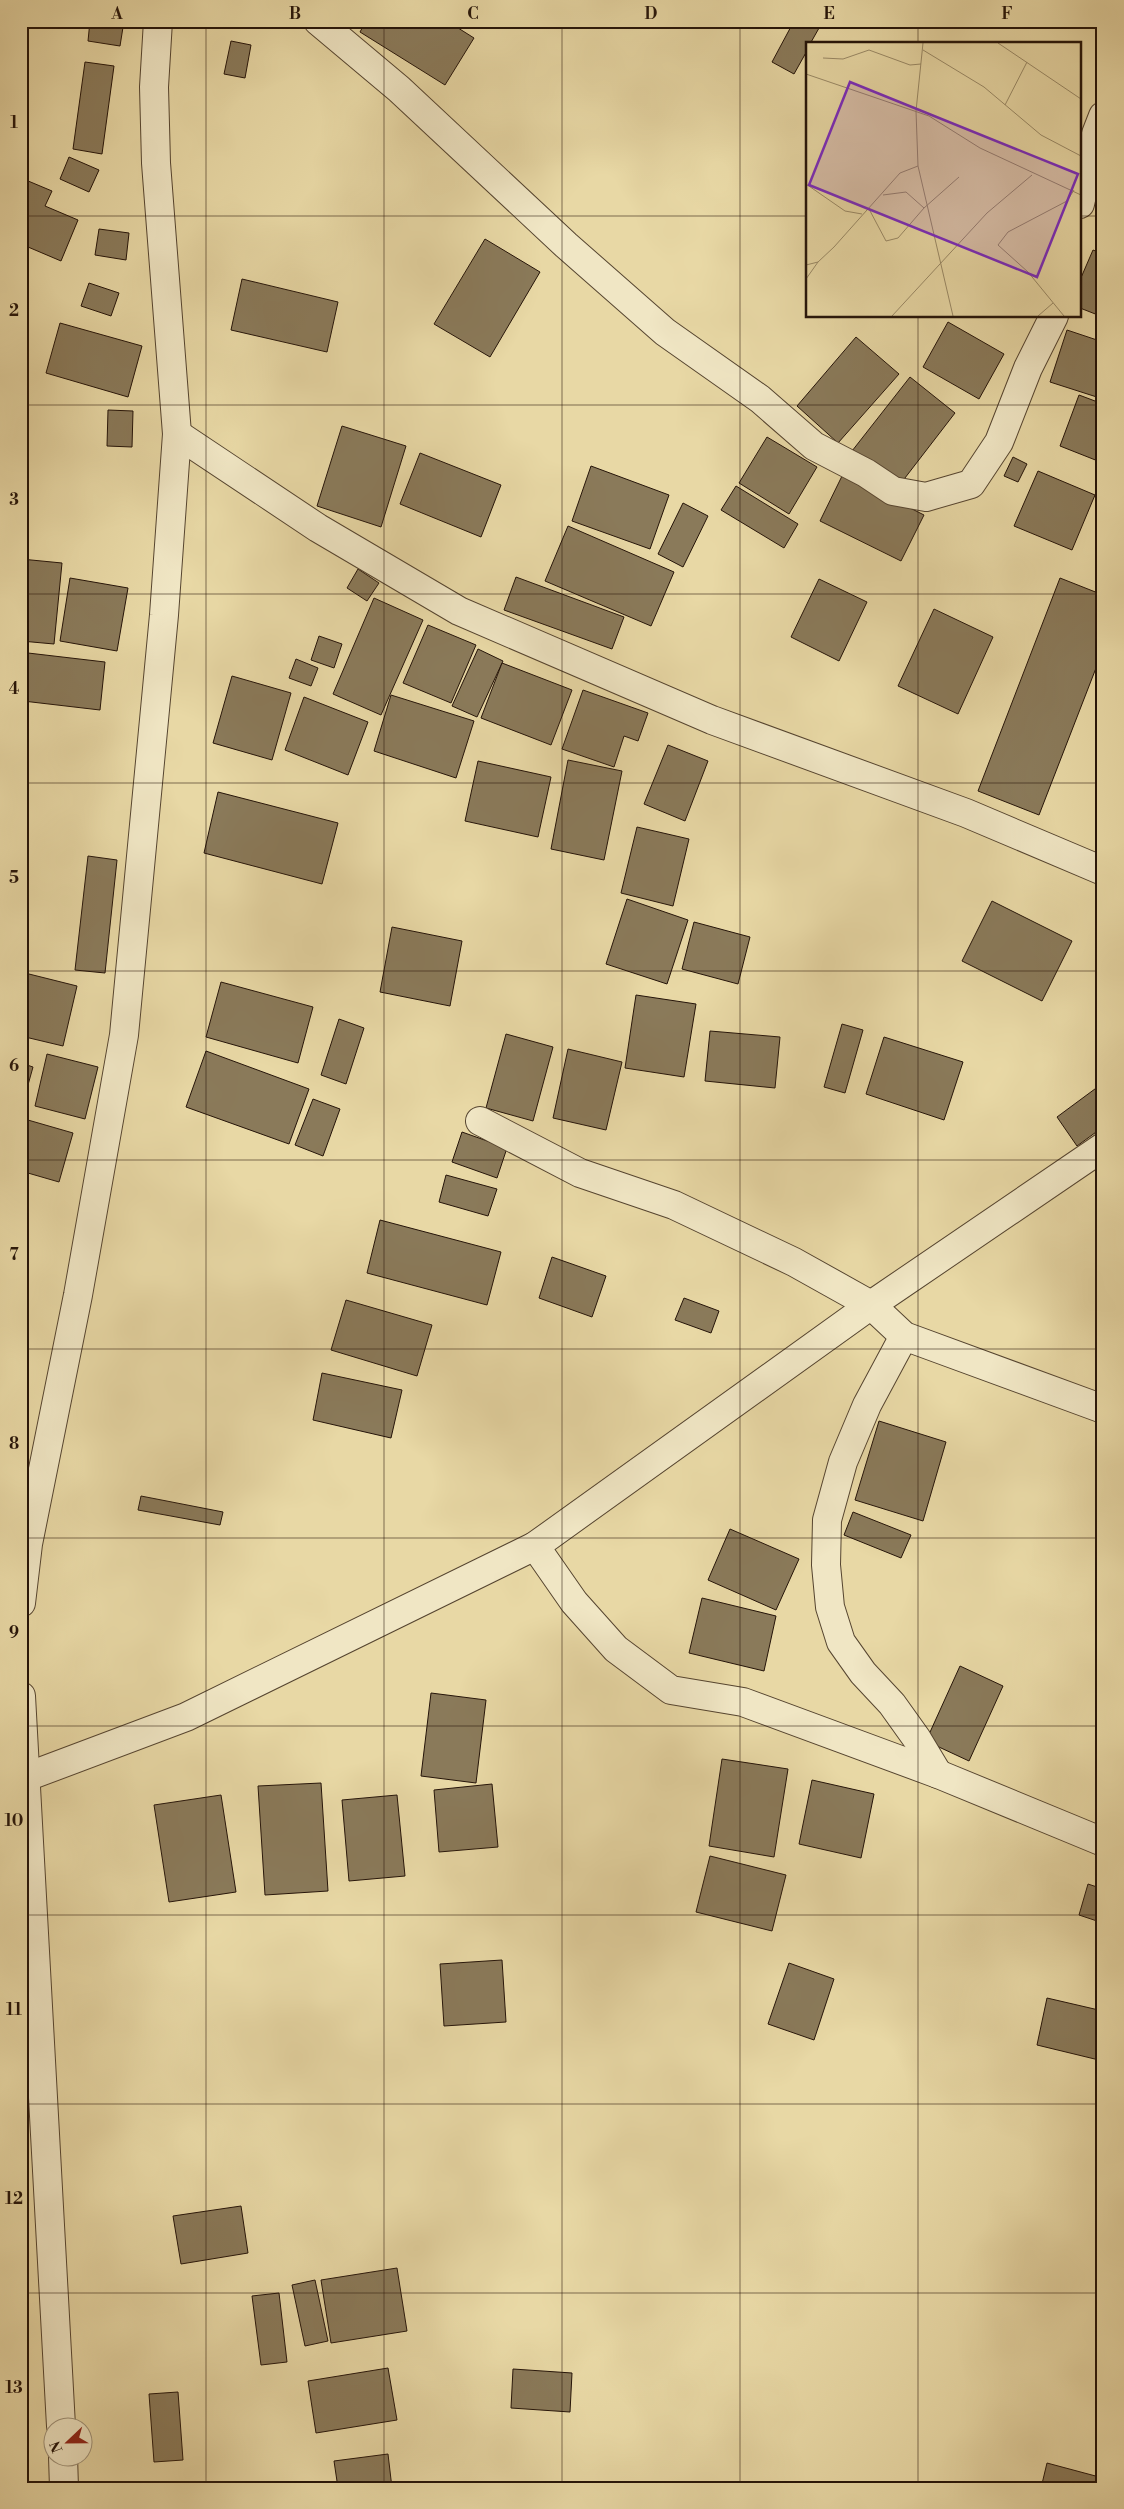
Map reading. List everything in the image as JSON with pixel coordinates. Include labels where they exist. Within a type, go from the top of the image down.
[{"type":"street","points":[[21,1603],[28,1544],[78,1295],[124,1035],[164,615],[178,434],[156,163],[154,87],[158,21]]},
{"type":"street","points":[[318,21],[399,89],[552,232],[665,332],[760,399],[814,446],[893,491],[926,497],[971,484],[999,442],[1028,368],[1053,318]]},
{"type":"street","points":[[1082,195],[1096,134],[1103,116]]},
{"type":"street","points":[[178,434],[318,528],[459,611],[712,720],[966,813],[1103,871]]},
{"type":"street","points":[[480,1121],[580,1173],[674,1205],[794,1262],[871,1305],[904,1336],[1103,1409]]},
{"type":"street","points":[[23,1778],[186,1717],[535,1546],[871,1305],[1103,1147]]},
{"type":"street","points":[[904,1336],[867,1405],[843,1462],[827,1520],[827,1573],[830,1607],[842,1642],[917,1739],[938,1774]]},
{"type":"street","points":[[535,1546],[574,1602],[616,1649],[671,1690],[743,1702],[938,1774],[1103,1842]]},
{"type":"street","points":[[21,1696],[23,1778],[60,2416]]},
{"type":"street","points":[[63,2466],[64,2488]]},
{"type":"building","points":[[90,21],[124,21],[120,46],[88,41]]},
{"type":"building","points":[[366,21],[447,21],[474,38],[445,85],[360,32]]},
{"type":"building","points":[[794,21],[823,21],[811,42],[806,42],[806,53],[794,74],[772,62]]},
{"type":"building","points":[[231,41],[251,45],[245,78],[224,74]]},
{"type":"building","points":[[85,62],[114,66],[102,154],[73,149]]},
{"type":"building","points":[[69,157],[99,170],[89,192],[60,179]]},
{"type":"building","points":[[21,178],[52,191],[45,206],[78,220],[61,261],[21,244]]},
{"type":"building","points":[[99,229],[129,233],[126,260],[95,255]]},
{"type":"building","points":[[485,239],[540,272],[490,357],[434,324]]},
{"type":"building","points":[[1093,250],[1103,254],[1103,317],[1082,309],[1082,275]]},
{"type":"building","points":[[242,279],[338,302],[327,352],[231,330]]},
{"type":"building","points":[[89,283],[119,293],[111,316],[81,306]]},
{"type":"building","points":[[948,322],[1004,354],[979,399],[923,367]]},
{"type":"building","points":[[60,323],[142,346],[128,397],[46,373]]},
{"type":"building","points":[[1067,330],[1103,342],[1103,399],[1050,382]]},
{"type":"building","points":[[856,337],[899,374],[838,443],[797,406]]},
{"type":"building","points":[[910,377],[955,413],[898,487],[852,451]]},
{"type":"building","points":[[1079,395],[1103,404],[1103,463],[1060,446]]},
{"type":"building","points":[[108,410],[133,411],[132,447],[107,446]]},
{"type":"building","points":[[342,426],[406,446],[381,527],[317,506]]},
{"type":"building","points":[[767,437],[817,467],[789,514],[739,483]]},
{"type":"building","points":[[420,453],[501,485],[481,537],[400,504]]},
{"type":"building","points":[[1013,457],[1027,464],[1018,482],[1004,476]]},
{"type":"building","points":[[591,466],[669,495],[650,549],[572,521]]},
{"type":"building","points":[[1038,471],[1095,495],[1072,550],[1014,526]]},
{"type":"building","points":[[843,474],[924,515],[901,561],[820,521]]},
{"type":"building","points":[[736,486],[798,524],[784,548],[721,510]]},
{"type":"building","points":[[683,503],[708,516],[683,567],[658,554]]},
{"type":"building","points":[[568,526],[674,572],[651,626],[545,581]]},
{"type":"building","points":[[21,559],[62,563],[54,644],[21,641]]},
{"type":"building","points":[[358,569],[379,583],[367,601],[347,588]]},
{"type":"building","points":[[516,577],[624,617],[612,649],[504,610]]},
{"type":"building","points":[[70,578],[128,588],[117,651],[60,641]]},
{"type":"building","points":[[1060,578],[1103,595],[1103,650],[1039,815],[978,791]]},
{"type":"building","points":[[819,579],[867,602],[839,661],[791,637]]},
{"type":"building","points":[[374,598],[423,620],[381,715],[333,694]]},
{"type":"building","points":[[934,609],[993,637],[958,714],[898,686]]},
{"type":"building","points":[[428,625],[476,645],[451,703],[403,683]]},
{"type":"building","points":[[319,636],[342,644],[334,668],[311,660]]},
{"type":"building","points":[[478,649],[503,661],[477,717],[452,706]]},
{"type":"building","points":[[28,653],[105,662],[100,710],[23,701]]},
{"type":"building","points":[[296,659],[318,668],[311,686],[289,678]]},
{"type":"building","points":[[502,663],[572,690],[551,745],[481,718]]},
{"type":"building","points":[[232,676],[291,693],[272,760],[213,743]]},
{"type":"building","points":[[583,690],[648,713],[638,741],[624,736],[614,767],[562,749]]},
{"type":"building","points":[[391,695],[474,721],[456,778],[374,751]]},
{"type":"building","points":[[304,697],[368,722],[348,775],[285,750]]},
{"type":"building","points":[[668,745],[708,761],[685,821],[644,804]]},
{"type":"building","points":[[568,760],[622,771],[604,860],[551,849]]},
{"type":"building","points":[[478,761],[551,777],[538,837],[465,821]]},
{"type":"building","points":[[218,792],[338,823],[322,884],[204,853]]},
{"type":"building","points":[[637,827],[689,839],[673,906],[621,893]]},
{"type":"building","points":[[88,856],[117,860],[105,973],[75,970]]},
{"type":"building","points":[[627,899],[688,920],[667,984],[606,964]]},
{"type":"building","points":[[992,901],[1072,941],[1042,1001],[962,961]]},
{"type":"building","points":[[694,922],[750,937],[738,984],[682,969]]},
{"type":"building","points":[[392,927],[462,941],[450,1006],[380,992]]},
{"type":"building","points":[[1103,948],[1103,963],[1096,959]]},
{"type":"building","points":[[21,972],[77,986],[63,1046],[21,1036]]},
{"type":"building","points":[[221,982],[313,1007],[298,1063],[206,1037]]},
{"type":"building","points":[[636,995],[696,1004],[684,1077],[625,1068]]},
{"type":"building","points":[[339,1019],[364,1028],[346,1084],[321,1075]]},
{"type":"building","points":[[842,1024],[863,1030],[845,1093],[824,1087]]},
{"type":"building","points":[[710,1031],[780,1037],[775,1088],[705,1081]]},
{"type":"building","points":[[506,1034],[553,1047],[533,1121],[486,1108]]},
{"type":"building","points":[[884,1037],[963,1062],[944,1120],[866,1094]]},
{"type":"building","points":[[568,1049],[622,1062],[606,1130],[553,1118]]},
{"type":"building","points":[[206,1051],[309,1089],[289,1144],[186,1107]]},
{"type":"building","points":[[47,1054],[98,1067],[85,1119],[35,1106]]},
{"type":"building","points":[[21,1063],[33,1067],[21,1110]]},
{"type":"building","points":[[1103,1083],[1103,1127],[1077,1146],[1057,1117]]},
{"type":"building","points":[[313,1099],[340,1109],[323,1156],[295,1145]]},
{"type":"building","points":[[21,1118],[73,1133],[59,1182],[21,1171]]},
{"type":"building","points":[[462,1132],[507,1148],[497,1178],[452,1162]]},
{"type":"building","points":[[446,1175],[497,1189],[488,1216],[439,1202]]},
{"type":"building","points":[[380,1220],[501,1252],[487,1305],[367,1273]]},
{"type":"building","points":[[552,1257],[606,1276],[592,1317],[539,1298]]},
{"type":"building","points":[[684,1298],[719,1311],[711,1333],[675,1320]]},
{"type":"building","points":[[346,1300],[432,1325],[417,1376],[331,1350]]},
{"type":"building","points":[[322,1373],[402,1390],[391,1438],[313,1420]]},
{"type":"building","points":[[879,1421],[946,1442],[923,1521],[855,1500]]},
{"type":"building","points":[[141,1496],[223,1512],[220,1525],[138,1510]]},
{"type":"building","points":[[853,1512],[911,1535],[901,1558],[844,1535]]},
{"type":"building","points":[[730,1529],[799,1559],[776,1610],[708,1580]]},
{"type":"building","points":[[702,1598],[776,1616],[764,1671],[689,1653]]},
{"type":"building","points":[[960,1666],[1003,1686],[969,1761],[926,1741]]},
{"type":"building","points":[[431,1693],[486,1700],[476,1783],[421,1776]]},
{"type":"building","points":[[722,1759],[788,1769],[774,1857],[709,1846]]},
{"type":"building","points":[[812,1780],[874,1794],[861,1858],[799,1844]]},
{"type":"building","points":[[321,1783],[328,1891],[265,1895],[258,1786]]},
{"type":"building","points":[[492,1784],[498,1847],[439,1852],[434,1790]]},
{"type":"building","points":[[221,1795],[236,1892],[169,1902],[154,1805]]},
{"type":"building","points":[[397,1795],[405,1876],[349,1881],[342,1800]]},
{"type":"building","points":[[710,1856],[786,1875],[772,1931],[696,1912]]},
{"type":"building","points":[[1088,1884],[1103,1889],[1103,1923],[1079,1915]]},
{"type":"building","points":[[502,1960],[506,2022],[444,2026],[440,1964]]},
{"type":"building","points":[[789,1963],[834,1979],[814,2040],[768,2024]]},
{"type":"building","points":[[1047,1998],[1103,2011],[1103,2061],[1037,2045]]},
{"type":"building","points":[[241,2206],[248,2253],[181,2264],[173,2216]]},
{"type":"building","points":[[397,2268],[407,2331],[331,2343],[321,2280]]},
{"type":"building","points":[[315,2280],[328,2341],[305,2346],[292,2285]]},
{"type":"building","points":[[279,2293],[287,2362],[261,2365],[252,2296]]},
{"type":"building","points":[[388,2368],[397,2420],[316,2433],[308,2381]]},
{"type":"building","points":[[513,2369],[572,2373],[570,2412],[511,2408]]},
{"type":"building","points":[[178,2392],[183,2460],[154,2462],[149,2394]]},
{"type":"building","points":[[388,2454],[392,2488],[338,2488],[334,2461]]},
{"type":"building","points":[[1047,2463],[1103,2478],[1103,2488],[1041,2488]]}]
